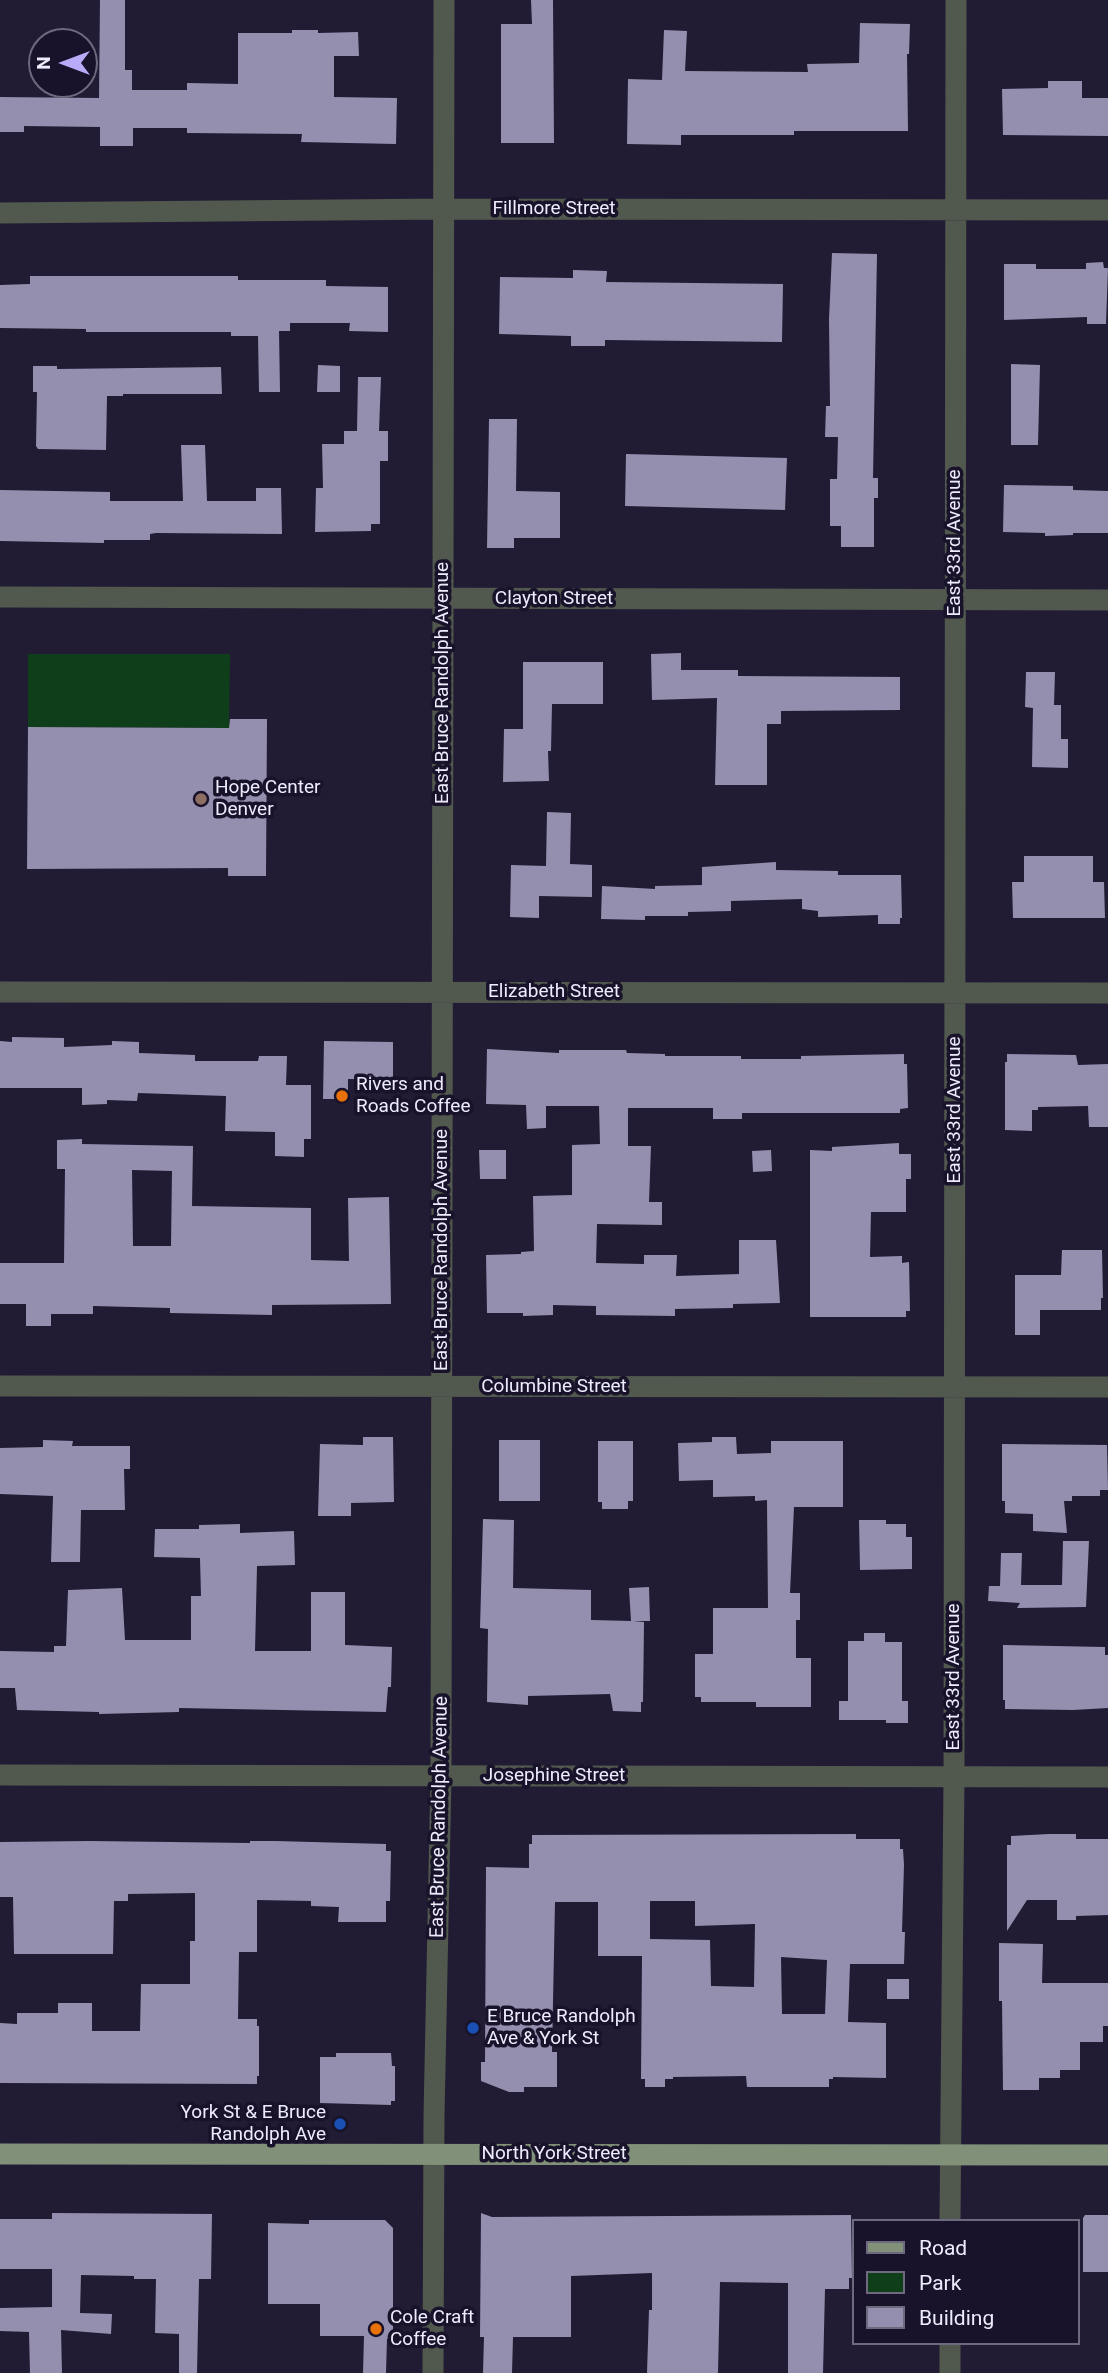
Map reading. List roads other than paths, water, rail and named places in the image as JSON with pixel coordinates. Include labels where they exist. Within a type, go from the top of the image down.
[{"type":"main road","name":"North York Street","points":[[0,2154],[1108,2155]]},
{"type":"street","name":"East Bruce Randolph Avenue","points":[[433,2373],[433,2154],[441,1776],[444,0]]},
{"type":"street","name":"East 33rd Avenue","points":[[950,2219],[954,1776],[956,0]]},
{"type":"street","name":"Fillmore Street","points":[[0,213],[444,209],[1108,210]]},
{"type":"street","name":"Clayton Street","points":[[0,597],[1108,600]]},
{"type":"street","name":"Elizabeth Street","points":[[0,992],[1108,993]]},
{"type":"street","name":"Columbine Street","points":[[0,1386],[1108,1387]]},
{"type":"street","name":"Josephine Street","points":[[0,1775],[1108,1777]]},
{"type":"street","points":[[950,2345],[950,2373]]},
{"type":"place","name":"Hope Center Denver","points":[[201,799]]},
{"type":"place","name":"Rivers and Roads Coffee","points":[[342,1096]]},
{"type":"place","name":"E Bruce Randolph Ave & York St","points":[[473,2028]]},
{"type":"place","name":"York St & E Bruce Randolph Ave","points":[[340,2124]]},
{"type":"place","name":"Cole Craft Coffee","points":[[376,2329]]}]
